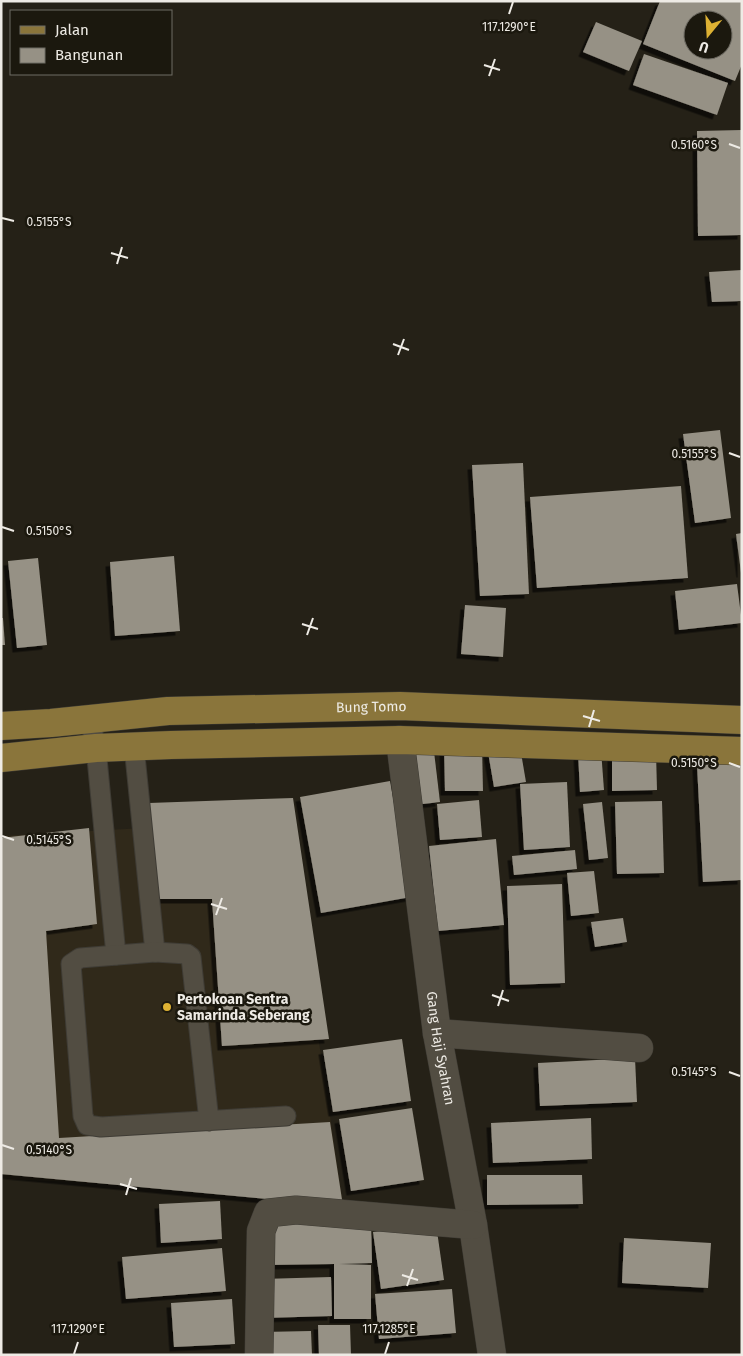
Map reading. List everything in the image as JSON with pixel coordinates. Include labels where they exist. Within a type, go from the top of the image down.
[{"type":"main road","name":"Bung Tomo","points":[[1,726],[168,711],[400,706],[742,720]]},
{"type":"main road","points":[[168,711],[171,745]]},
{"type":"main road","points":[[1,758],[134,746],[400,740],[742,751]]},
{"type":"street","name":"Gang Haji Syahran","points":[[400,740],[437,1033],[473,1225],[492,1355]]},
{"type":"street","points":[[437,1033],[639,1048]]},
{"type":"street","points":[[259,1355],[261,1231],[268,1213],[296,1210],[473,1225]]},
{"type":"lane","points":[[90,719],[96,748],[116,955]]},
{"type":"lane","points":[[134,746],[155,952]]},
{"type":"lane","points":[[209,1121],[191,957],[187,954],[155,952],[80,958],[71,964],[83,1116],[87,1125],[102,1127],[209,1121],[286,1116]]},
{"type":"shaded area","name":"Pertokoan Sentra Samarinda Seberang","points":[[286,820],[344,1211],[176,1186],[1,1179],[1,836]]},
{"type":"building","points":[[660,1],[742,1],[742,64],[735,81],[643,44]]},
{"type":"building","points":[[596,22],[642,41],[629,71],[583,52]]},
{"type":"building","points":[[644,54],[728,83],[717,115],[633,85]]},
{"type":"building","points":[[742,130],[742,235],[698,236],[697,131]]},
{"type":"building","points":[[742,270],[742,301],[712,302],[709,272]]},
{"type":"building","points":[[720,430],[731,518],[695,523],[683,434]]},
{"type":"building","points":[[523,463],[529,594],[480,596],[472,465]]},
{"type":"building","points":[[681,486],[688,578],[537,588],[530,497]]},
{"type":"building","points":[[742,533],[742,573],[741,573],[736,534]]},
{"type":"building","points":[[174,556],[180,631],[115,636],[110,562]]},
{"type":"building","points":[[38,558],[47,645],[17,648],[8,561]]},
{"type":"building","points":[[737,584],[742,623],[679,630],[675,591]]},
{"type":"building","points":[[465,605],[506,608],[503,657],[461,654]]},
{"type":"building","points":[[1,618],[3,618],[5,645],[1,645]]},
{"type":"building","points":[[433,743],[440,802],[414,805],[406,746]]},
{"type":"building","points":[[482,744],[483,791],[445,791],[444,745]]},
{"type":"building","points":[[520,747],[526,782],[494,787],[488,752]]},
{"type":"building","points":[[601,750],[604,790],[580,792],[578,752]]},
{"type":"building","points":[[656,752],[657,790],[612,791],[612,753]]},
{"type":"building","points":[[742,763],[742,880],[703,882],[697,765]]},
{"type":"building","points":[[390,781],[411,897],[321,913],[300,797]]},
{"type":"building","points":[[567,782],[570,847],[524,850],[520,784]]},
{"type":"building","points":[[293,798],[329,1039],[222,1046],[212,899],[154,899],[149,803]]},
{"type":"building","points":[[479,800],[482,837],[440,840],[437,804]]},
{"type":"building","points":[[662,801],[664,873],[617,874],[615,802]]},
{"type":"building","points":[[602,802],[608,858],[589,860],[583,804]]},
{"type":"building","points":[[89,828],[97,924],[46,931],[59,1138],[330,1122],[343,1206],[1,1174],[1,838]]},
{"type":"building","points":[[496,839],[504,925],[438,931],[429,846]]},
{"type":"building","points":[[575,850],[577,869],[514,875],[512,856]]},
{"type":"building","points":[[594,871],[599,913],[571,916],[567,873]]},
{"type":"building","points":[[562,884],[565,983],[510,985],[507,886]]},
{"type":"building","points":[[623,918],[627,942],[595,947],[591,922]]},
{"type":"building","points":[[402,1039],[411,1101],[333,1112],[323,1050]]},
{"type":"building","points":[[635,1058],[637,1102],[540,1106],[538,1063]]},
{"type":"building","points":[[412,1108],[424,1180],[351,1191],[339,1119]]},
{"type":"building","points":[[591,1118],[592,1159],[493,1163],[491,1123]]},
{"type":"building","points":[[487,1175],[582,1175],[583,1204],[487,1205]]},
{"type":"building","points":[[220,1201],[222,1239],[161,1243],[159,1204]]},
{"type":"building","points":[[371,1220],[372,1263],[339,1264],[371,1265],[371,1319],[334,1319],[334,1264],[268,1265],[266,1222]]},
{"type":"building","points":[[436,1224],[444,1280],[381,1289],[373,1232]]},
{"type":"building","points":[[624,1238],[711,1243],[708,1288],[622,1283]]},
{"type":"building","points":[[222,1248],[226,1291],[126,1299],[122,1257]]},
{"type":"building","points":[[331,1277],[332,1316],[263,1318],[262,1279]]},
{"type":"building","points":[[452,1289],[456,1333],[379,1339],[375,1294]]},
{"type":"building","points":[[232,1299],[235,1344],[174,1347],[171,1303]]},
{"type":"building","points":[[318,1325],[350,1325],[351,1355],[319,1355]]},
{"type":"building","points":[[311,1331],[312,1355],[263,1355],[262,1332]]},
{"type":"place","name":"Pertokoan Sentra Samarinda Seberang","points":[[167,1007]]}]
